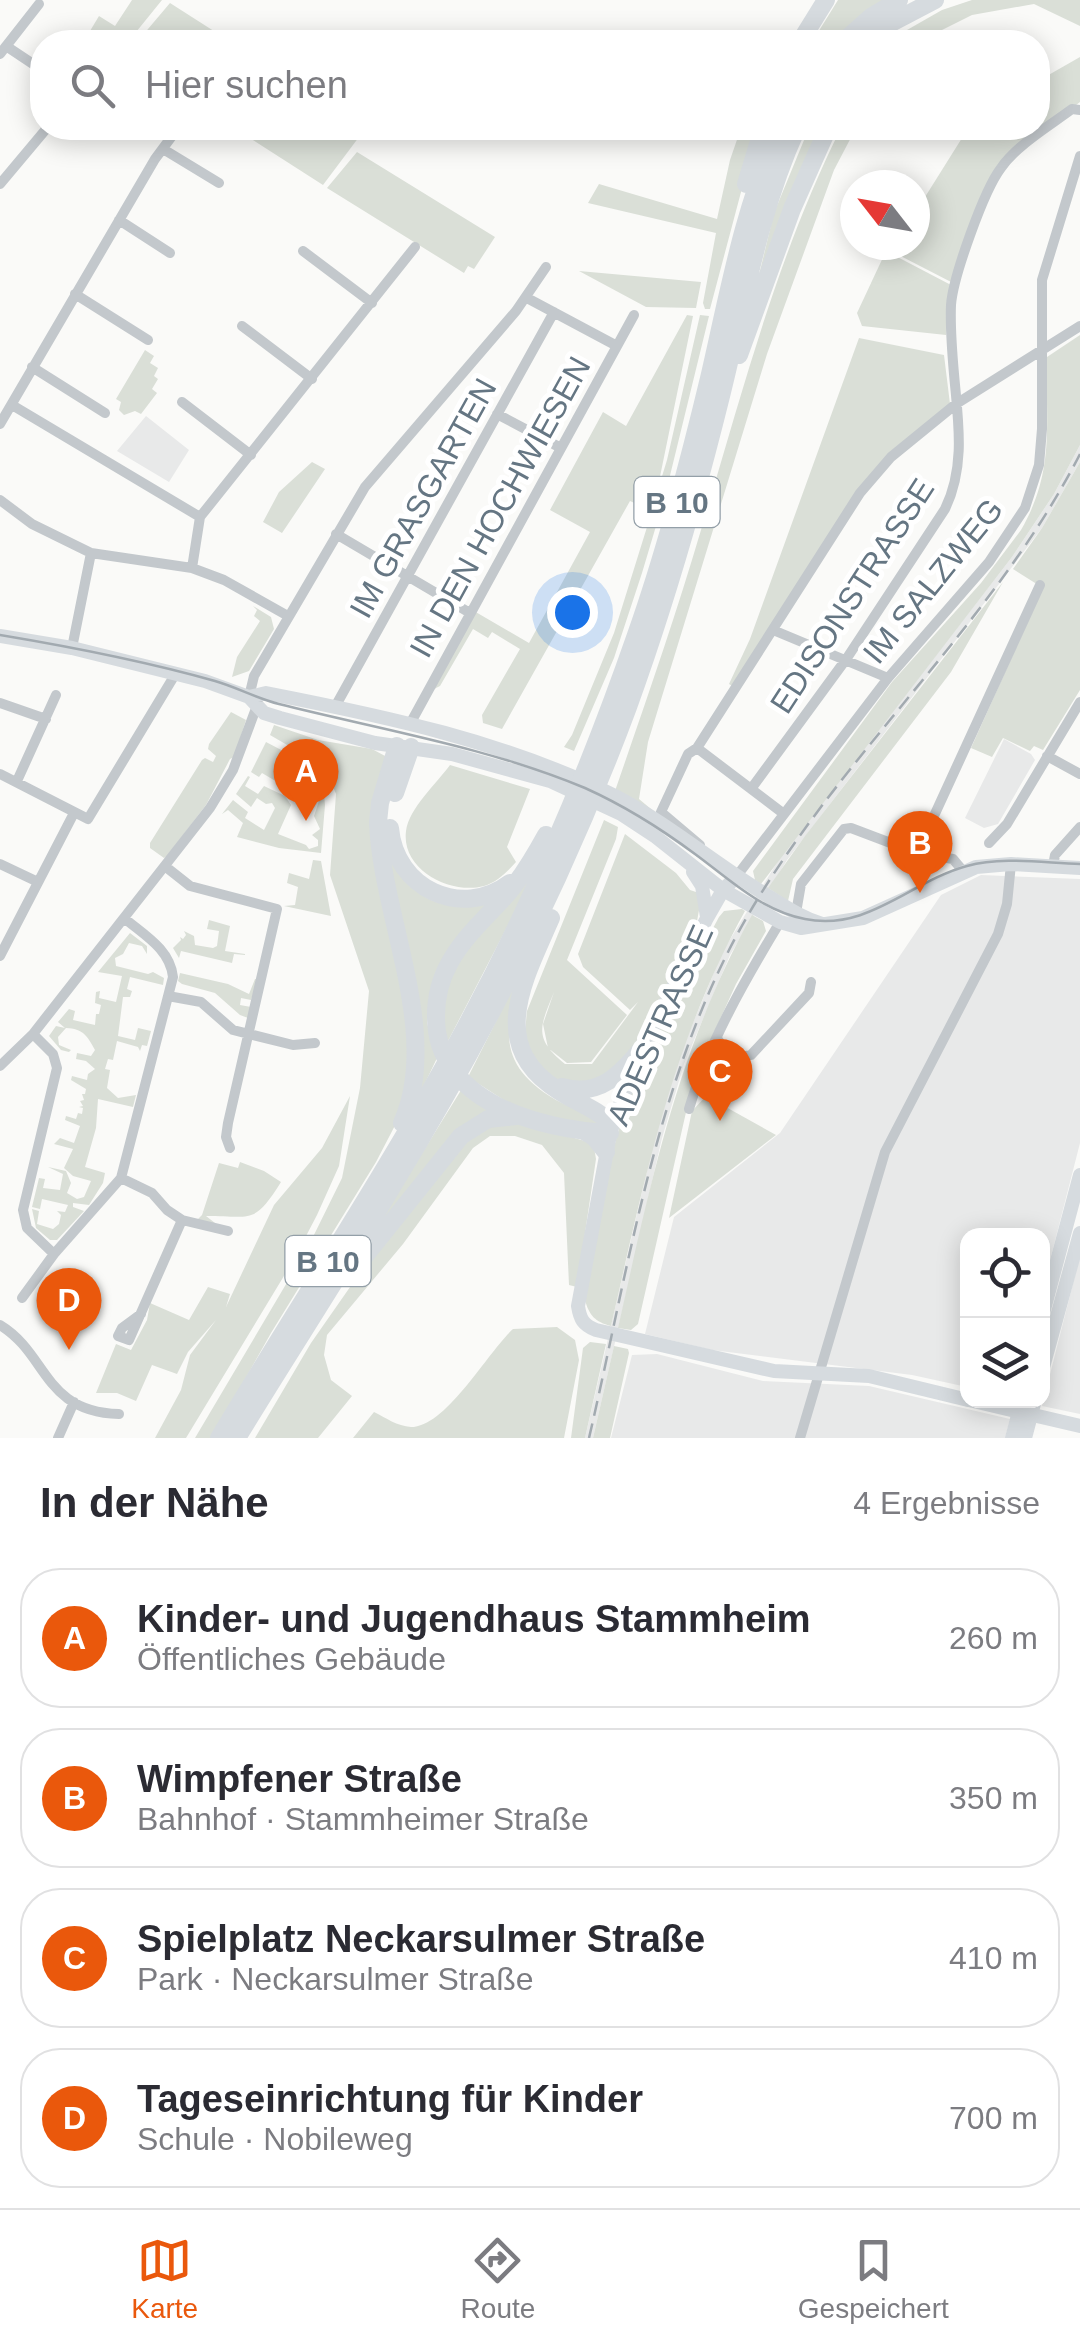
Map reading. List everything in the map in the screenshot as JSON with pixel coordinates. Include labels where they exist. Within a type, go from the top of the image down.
[{"type":"highway","points":[[807,30],[826,0]]},
{"type":"highway","points":[[856,30],[900,0]]},
{"type":"highway","points":[[881,30],[936,0]]},
{"type":"highway","name":"B 10","points":[[735,264],[735,230],[759,140]]},
{"type":"highway","name":"B 10","points":[[592,776],[676,504],[735,264],[775,140]]},
{"type":"highway","name":"B 10","points":[[220,1438],[441,1072],[462,1051],[554,884],[577,812],[673,574],[722,394],[756,243],[770,193],[792,140]]},
{"type":"highway","points":[[722,394],[792,208],[823,140]]},
{"type":"highway","points":[[404,747],[390,823],[395,853],[407,873],[431,892],[461,900],[495,892],[522,873]]},
{"type":"highway","name":"B 10","points":[[387,1164],[390,1144],[408,1110],[414,1066],[412,1013],[379,836],[380,803],[404,747]]},
{"type":"highway","points":[[577,812],[550,830],[522,873],[449,963],[440,984],[436,1028],[451,1069],[480,1097],[523,1116],[610,1136]]},
{"type":"highway","name":"B 10","points":[[238,1438],[448,1092],[506,947],[577,812]]},
{"type":"highway","name":"B 10","points":[[554,884],[556,906],[522,992],[516,1036],[522,1056],[557,1090],[598,1111],[610,1136]]},
{"type":"highway","points":[[545,1080],[568,1089],[602,1086],[619,1075],[644,1046]]},
{"type":"highway","points":[[302,1333],[319,1319],[360,1260],[462,1136],[488,1118],[523,1116]]},
{"type":"main road","points":[[0,636],[72,648],[256,699],[335,707],[410,724],[563,772],[648,816],[736,877],[822,924]]},
{"type":"main road","points":[[256,699],[264,713],[290,721],[375,744],[452,754],[550,782],[621,814],[722,890],[773,919],[801,928],[863,918],[964,871],[1011,864],[1080,868]]},
{"type":"main road","points":[[404,747],[410,724]]},
{"type":"main road","points":[[684,860],[702,886],[707,918]]},
{"type":"main road","name":"ADESTRASSE","points":[[736,877],[722,890],[644,1046],[610,1136],[578,1306],[582,1322],[596,1330],[756,1367],[896,1381],[960,1398]]},
{"type":"main road","points":[[1050,1290],[1080,1175]]},
{"type":"main road","points":[[1050,1342],[1080,1233]]},
{"type":"main road","points":[[1012,1438],[1027,1408]]},
{"type":"main road","points":[[1026,1438],[1027,1408]]},
{"type":"main road","name":"ADESTRASSE","points":[[1030,1408],[1080,1426]]},
{"type":"street","points":[[30,64],[3,50],[39,4]]},
{"type":"street","name":"EDISONSTRASSE","points":[[1050,126],[1072,109],[1080,110]]},
{"type":"street","points":[[0,184],[37,140]]},
{"type":"street","points":[[0,424],[169,140]]},
{"type":"street","name":"EDISONSTRASSE","points":[[751,789],[847,658],[954,490],[960,453],[950,339],[951,300],[992,183],[1002,165],[1032,140]]},
{"type":"street","points":[[163,149],[219,183]]},
{"type":"street","name":"IM SALZWEG","points":[[736,877],[888,678],[989,562],[1025,508],[1038,465],[1042,429],[1042,280],[1080,156]]},
{"type":"street","points":[[119,220],[170,253]]},
{"type":"street","points":[[192,568],[200,517],[415,247]]},
{"type":"street","points":[[303,251],[372,303]]},
{"type":"street","points":[[0,1066],[33,1034],[210,808],[232,770],[256,699],[254,676],[336,534],[379,468],[527,298],[546,266]]},
{"type":"street","points":[[75,294],[148,340]]},
{"type":"street","points":[[527,298],[617,346]]},
{"type":"street","name":"IM GRASGARTEN","points":[[335,707],[554,312]]},
{"type":"street","name":"IN DEN HOCHWIESEN","points":[[410,724],[634,315]]},
{"type":"street","points":[[242,326],[312,379]]},
{"type":"street","points":[[704,855],[698,841],[660,812],[688,754],[697,748],[860,494],[891,457],[956,404],[1080,326]]},
{"type":"street","points":[[32,368],[105,413]]},
{"type":"street","points":[[182,402],[252,455]]},
{"type":"street","points":[[12,405],[200,517]]},
{"type":"street","points":[[498,414],[560,448]]},
{"type":"street","points":[[0,500],[32,524],[91,553],[192,568],[224,580],[288,616]]},
{"type":"street","points":[[336,534],[470,613]]},
{"type":"street","points":[[72,648],[91,553]]},
{"type":"street","points":[[917,853],[1040,585]]},
{"type":"street","points":[[773,630],[888,678]]},
{"type":"street","points":[[0,774],[88,819],[176,674]]},
{"type":"street","points":[[17,781],[56,695]]},
{"type":"street","points":[[989,843],[1007,824],[1080,702]]},
{"type":"street","points":[[0,703],[46,719]]},
{"type":"street","points":[[697,748],[784,814]]},
{"type":"street","points":[[1047,756],[1080,774]]},
{"type":"street","points":[[0,956],[4,940],[74,813]]},
{"type":"street","points":[[1053,866],[1055,854],[1080,827]]},
{"type":"street","points":[[796,913],[801,884],[844,829],[917,853],[953,859],[964,871]]},
{"type":"street","points":[[0,864],[38,882]]},
{"type":"street","points":[[800,1438],[885,1152],[998,934],[1007,904],[1011,864]]},
{"type":"street","points":[[166,866],[190,886],[277,909],[228,1123],[226,1137],[230,1148]]},
{"type":"street","points":[[22,1298],[54,1254],[120,1178],[173,977],[168,958],[124,918]]},
{"type":"street","points":[[690,1108],[698,1082],[773,919]]},
{"type":"street","points":[[718,1040],[728,1054],[739,1058],[752,1055],[809,993],[811,982]]},
{"type":"street","points":[[168,996],[201,1002],[233,1030],[292,1045],[315,1043]]},
{"type":"street","points":[[33,1034],[53,1054],[58,1068],[23,1210],[27,1228],[54,1254]]},
{"type":"street","points":[[120,1178],[152,1193],[182,1220],[228,1231]]},
{"type":"street","points":[[141,1314],[182,1220]]},
{"type":"street","points":[[0,1325],[31,1356],[51,1386],[74,1402],[119,1414]]},
{"type":"street","points":[[58,1438],[74,1402]]},
{"type":"shaded area","points":[[132,0],[162,0],[138,30],[91,30],[99,16],[115,26]]},
{"type":"shaded area","points":[[838,0],[884,0],[846,30],[819,30]]},
{"type":"shaded area","points":[[972,0],[1080,0],[1080,26],[1034,4],[972,15],[942,30],[907,30],[942,10]]},
{"type":"shaded area","points":[[170,3],[212,30],[147,30]]},
{"type":"shaded area","points":[[1080,57],[1080,102],[1050,125],[1050,74]]},
{"type":"shaded area","points":[[253,140],[357,140],[323,185]]},
{"type":"shaded area","points":[[737,140],[755,140],[710,309],[705,309],[716,233],[588,203],[599,184],[717,219]]},
{"type":"shaded area","points":[[804,140],[815,140],[757,283],[774,213]]},
{"type":"shaded area","points":[[835,140],[850,140],[834,170],[767,354],[648,742],[639,799],[657,814],[615,791],[681,596],[779,275]]},
{"type":"shaded area","points":[[961,140],[1030,140],[1002,161],[953,283],[908,260],[930,260],[930,189]]},
{"type":"shaded area","points":[[357,152],[495,237],[474,269],[468,266],[464,273],[327,188]]},
{"type":"shaded area","points":[[882,260],[903,260],[951,285],[946,335],[862,326],[857,313]]},
{"type":"shaded area","points":[[579,271],[701,282],[696,308],[646,307]]},
{"type":"shaded area","points":[[687,315],[693,316],[656,496],[700,315],[709,316],[665,496],[614,658],[574,751],[564,747],[614,633],[652,511],[630,501],[502,729],[483,723],[482,715],[520,649],[492,632],[488,638],[473,629],[440,686],[434,689],[474,611],[529,643],[590,532],[550,510],[603,412],[626,426]]},
{"type":"shaded area","points":[[1080,335],[1080,445],[1054,494],[1012,557],[761,884],[755,880],[753,871],[892,682],[981,583],[1021,530],[1040,487],[1044,466],[1047,357]]},
{"type":"shaded area","points":[[859,338],[944,355],[950,404],[890,452],[734,687],[729,684],[750,639]]},
{"type":"shaded area","points":[[145,350],[154,356],[150,363],[158,368],[154,376],[158,379],[152,389],[157,393],[141,414],[135,411],[124,415],[119,410],[121,402],[116,399]]},
{"type":"shaded area","points":[[146,416],[189,450],[169,482],[117,451]]},
{"type":"shaded area","points":[[1080,445],[1080,462],[1042,528],[787,860],[730,955],[684,1064],[662,1138],[593,1438],[585,1438],[655,1136],[677,1061],[723,951],[781,856],[1012,557],[1054,494]]},
{"type":"shaded area","points":[[312,462],[325,469],[282,533],[263,522],[279,492]]},
{"type":"shaded area","points":[[1080,462],[1080,690],[1043,750],[1034,746],[1030,751],[1003,738],[992,757],[971,748],[1043,588],[1013,569]]},
{"type":"shaded area","points":[[1003,582],[951,672],[793,879],[788,901],[768,888],[805,836]]},
{"type":"shaded area","points":[[253,606],[271,617],[274,629],[249,671],[232,677],[237,657],[260,621],[254,616],[257,610]]},
{"type":"shaded area","points":[[231,712],[246,720],[234,757],[206,805],[164,858],[150,848],[150,843],[202,760],[213,762],[216,756],[208,749],[209,744]]},
{"type":"shaded area","points":[[274,725],[318,740],[372,749],[387,757],[374,810],[411,1062],[402,1112],[376,1162],[212,1438],[195,1438],[308,1247],[342,1178],[360,1088],[369,991],[330,875],[336,794],[325,767],[270,735]]},
{"type":"shaded area","points":[[1004,739],[1035,760],[998,824],[984,828],[965,818]]},
{"type":"shaded area","points":[[266,742],[287,753],[285,758],[288,754],[312,769],[322,780],[301,781],[294,792],[262,773],[259,777],[251,772]]},
{"type":"shaded area","points":[[450,765],[530,789],[507,847],[516,862],[484,886],[457,887],[444,883],[420,868],[407,845],[406,831],[412,814]]},
{"type":"shaded area","points":[[248,776],[245,786],[258,794],[264,786],[285,796],[291,805],[278,834],[309,849],[318,846],[312,835],[320,829],[314,816],[319,801],[314,793],[301,795],[308,791],[308,785],[323,782],[321,853],[237,837],[243,823],[228,810],[222,814],[233,800],[248,812],[245,818],[264,830],[275,808],[257,798],[251,807],[236,794]]},
{"type":"shaded area","points":[[604,820],[618,827],[616,839],[567,960],[627,1015],[591,1062],[567,1063],[551,1050],[565,1064],[592,1064],[638,1002],[630,1010],[583,967],[578,954],[625,834],[676,873],[690,890],[702,894],[695,932],[647,1030],[621,1064],[601,1077],[579,1083],[556,1079],[534,1060],[527,1045],[527,1011]]},
{"type":"shaded area","points":[[388,854],[413,885],[433,901],[458,904],[498,899],[433,984],[427,1023],[437,1058],[418,1098]]},
{"type":"shaded area","points":[[313,860],[321,861],[331,916],[284,906],[295,905],[298,887],[287,883],[289,873],[309,879]]},
{"type":"shaded area","points":[[538,867],[447,1043],[442,1011],[453,973],[478,934]]},
{"type":"shaded area","points":[[981,875],[1080,879],[1080,1143],[1050,1261],[1050,1228],[960,1228],[960,1385],[912,1375],[712,1350],[645,1334],[674,1217],[780,1133],[941,895]]},
{"type":"shaded area","points":[[724,911],[745,911],[719,961],[679,1062],[649,1165],[611,1326],[594,1317],[585,1300],[619,1128],[658,1032],[719,917]]},
{"type":"shaded area","points":[[752,915],[763,921],[766,931],[736,984],[694,1077],[638,1324],[631,1330],[618,1328],[655,1168],[686,1065],[726,965]]},
{"type":"shaded area","points":[[209,920],[230,926],[225,951],[245,955],[234,954],[232,963],[181,951],[179,958],[173,948],[186,935],[184,931],[194,936],[195,945],[217,946],[219,931],[207,929]]},
{"type":"shaded area","points":[[130,933],[147,946],[147,954],[142,946],[129,943],[123,954],[115,958],[116,966],[153,972],[164,978],[163,985],[130,977],[127,989],[132,991],[130,997],[123,997],[118,1036],[135,1040],[138,1028],[151,1031],[147,1046],[142,1045],[140,1051],[117,1041],[113,1060],[108,1059],[105,1069],[110,1070],[107,1088],[118,1098],[136,1095],[133,1107],[98,1099],[96,1128],[85,1167],[105,1173],[103,1183],[89,1205],[73,1203],[73,1207],[84,1211],[57,1240],[50,1240],[36,1228],[32,1209],[39,1211],[37,1224],[53,1229],[61,1215],[57,1211],[65,1212],[68,1205],[42,1199],[40,1209],[32,1207],[39,1178],[45,1179],[43,1188],[60,1190],[63,1174],[48,1167],[66,1171],[71,1183],[67,1193],[77,1199],[84,1197],[91,1181],[73,1176],[64,1168],[73,1149],[54,1144],[60,1138],[74,1143],[80,1126],[65,1120],[66,1116],[76,1119],[78,1113],[82,1114],[83,1108],[79,1107],[83,1106],[80,1101],[84,1100],[82,1094],[86,1089],[71,1080],[72,1076],[87,1080],[95,1069],[76,1059],[77,1053],[91,1056],[95,1050],[81,1031],[66,1028],[58,1037],[59,1045],[69,1052],[61,1050],[49,1036],[56,1026],[65,1028],[58,1022],[69,1009],[75,1011],[73,1020],[95,1025],[101,1005],[95,1003],[96,992],[100,991],[99,998],[116,1002],[122,976],[98,972]]},
{"type":"shaded area","points":[[525,964],[509,1024],[513,1057],[536,1086],[605,1125],[594,1128],[518,1109],[468,1077]]},
{"type":"shaded area","points":[[180,973],[228,984],[249,994],[258,979],[251,1000],[241,998],[240,1005],[251,1007],[248,1018],[215,993],[182,984],[178,981]]},
{"type":"shaded area","points":[[463,1087],[501,1112],[473,1121],[364,1247]]},
{"type":"shaded area","points":[[350,1096],[339,1166],[293,1261],[186,1438],[155,1438],[181,1390],[190,1355],[216,1320],[188,1352],[177,1374],[152,1365],[136,1401],[117,1393],[96,1393],[116,1344],[131,1350],[147,1320],[150,1303],[189,1320],[208,1287],[230,1294],[226,1307],[274,1205],[322,1148]]},
{"type":"shaded area","points":[[706,1096],[776,1135],[669,1218],[692,1111]]},
{"type":"shaded area","points":[[514,1121],[594,1147],[596,1159],[577,1287],[569,1285],[564,1173],[542,1145],[515,1136],[490,1136],[473,1148],[403,1244],[327,1335],[324,1355],[331,1380],[352,1396],[318,1438],[255,1438],[311,1343],[364,1267],[466,1142],[491,1125]]},
{"type":"shaded area","points":[[240,1162],[281,1182],[272,1196],[251,1215],[206,1216],[215,1223],[206,1224],[196,1221],[202,1215],[219,1163],[238,1168]]},
{"type":"shaded area","points":[[1080,1256],[1080,1414],[1050,1408],[1050,1374]]},
{"type":"shaded area","points":[[557,1327],[575,1340],[579,1360],[564,1438],[353,1438],[374,1412],[406,1426],[424,1424],[452,1402],[513,1329]]},
{"type":"shaded area","points":[[590,1342],[606,1344],[585,1438],[571,1438],[583,1348]]},
{"type":"shaded area","points":[[614,1346],[628,1349],[629,1353],[610,1438],[593,1438]]},
{"type":"shaded area","points":[[657,1354],[763,1381],[869,1386],[1010,1419],[1005,1438],[611,1438],[632,1355]]},
{"type":"tram line","points":[[0,635],[188,674],[279,704],[472,750],[548,774],[628,810],[760,902],[805,919],[828,921],[869,912],[947,873],[980,863],[1080,864]]},
{"type":"railway","points":[[589,1438],[652,1161],[695,1026],[723,961],[795,842],[1008,571],[1080,454]]},
{"type":"place","name":"Kinder- und Jugendhaus Stammheim","points":[[306,821]]},
{"type":"place","name":"Wimpfener Straße","points":[[920,893]]},
{"type":"place","name":"Spielplatz Neckarsulmer Straße","points":[[720,1121]]},
{"type":"place","name":"Tageseinrichtung für Kinder","points":[[69,1350]]}]
